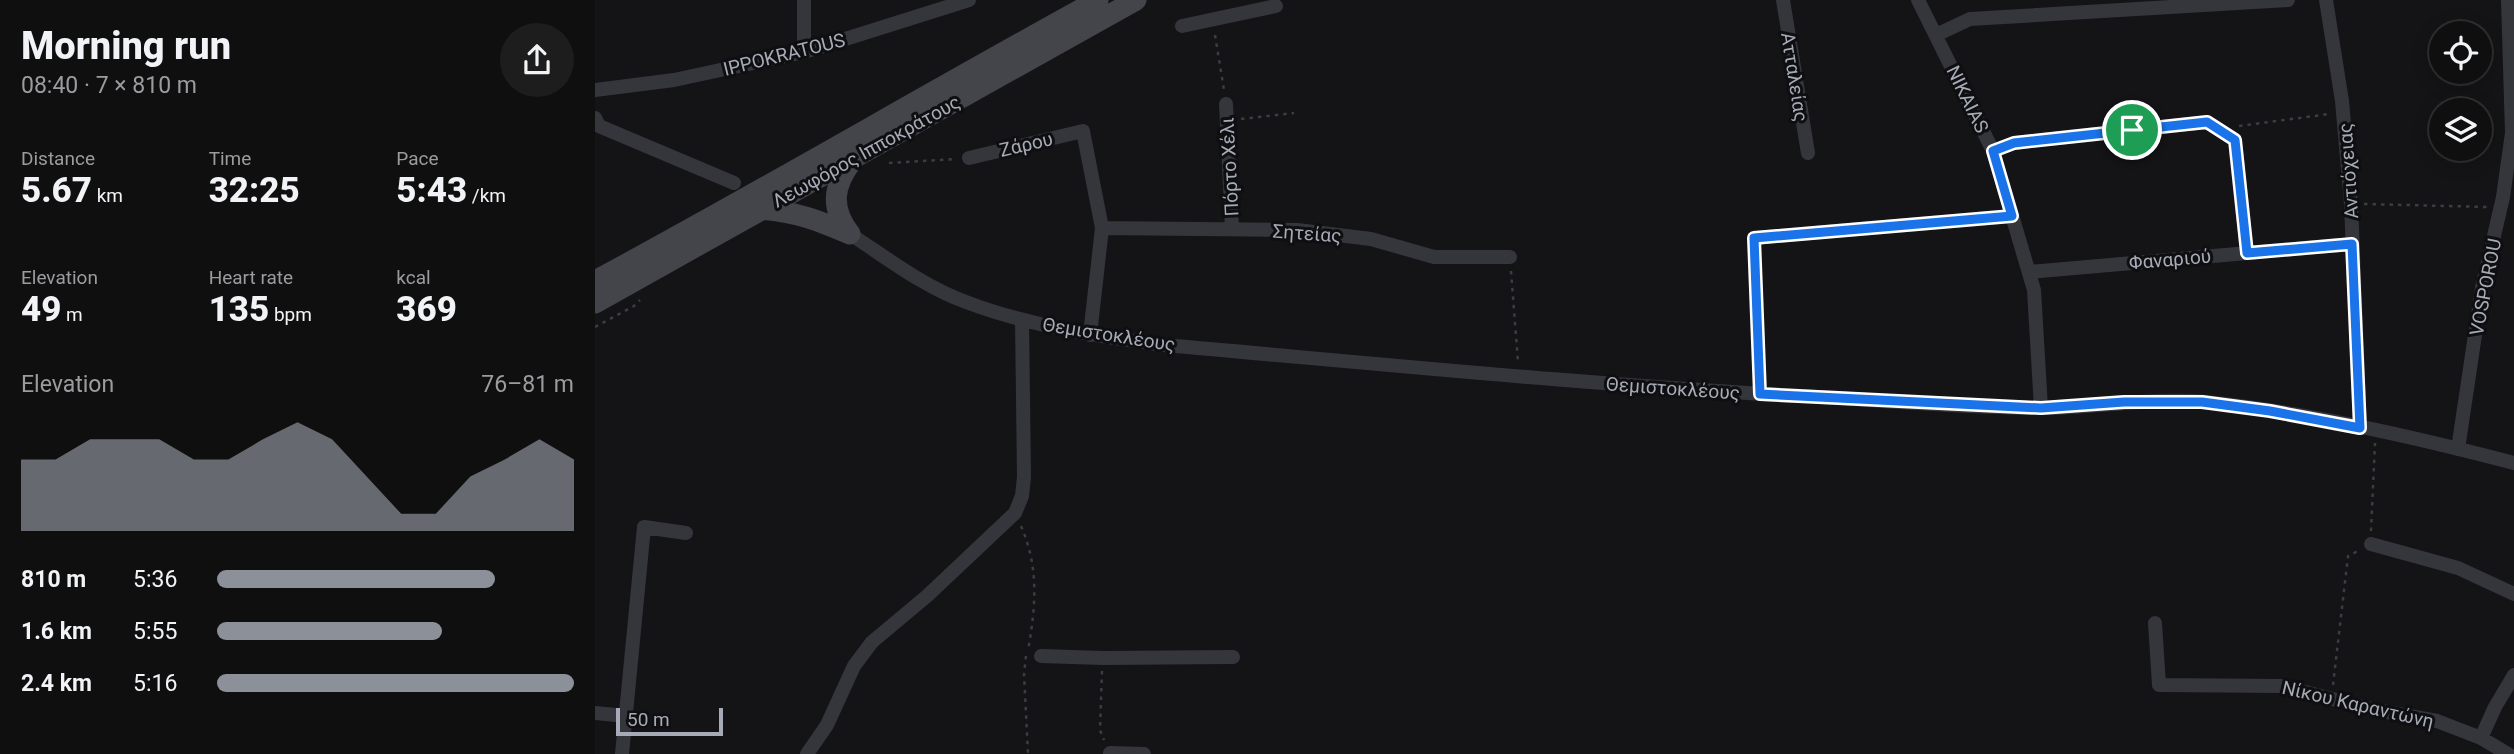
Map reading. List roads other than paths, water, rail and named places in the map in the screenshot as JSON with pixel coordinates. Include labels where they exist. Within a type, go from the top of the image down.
[{"type":"main road","name":"Λεωφόρος Ιπποκράτους","points":[[595,281],[1098,0]]},
{"type":"main road","name":"Λεωφόρος Ιπποκράτους","points":[[595,303],[1136,0]]},
{"type":"main road","points":[[850,234],[837,212],[837,195],[840,176],[852,161]]},
{"type":"main road","points":[[761,209],[786,211],[813,218],[850,234]]},
{"type":"street","points":[[804,0],[804,52]]},
{"type":"street","name":"IPPOKRATOUS","points":[[595,91],[674,80],[804,52],[969,0]]},
{"type":"street","name":"Ατταλείας","points":[[1783,0],[1808,153]]},
{"type":"street","name":"NIKAIAS","points":[[1918,0],[1993,151],[2034,290],[2041,408]]},
{"type":"street","points":[[1936,35],[1970,19],[2288,0]]},
{"type":"street","name":"Αντιόχειας","points":[[2326,0],[2343,112],[2351,204],[2360,428]]},
{"type":"street","name":"VOSPOROU","points":[[2458,449],[2482,288],[2501,207],[2512,133],[2508,0]]},
{"type":"street","points":[[1182,26],[1276,6]]},
{"type":"street","name":"Πόρτο Χέλι","points":[[1226,104],[1232,229]]},
{"type":"street","points":[[595,118],[599,126],[734,183]]},
{"type":"street","points":[[1993,151],[2014,143],[2207,122],[2235,140],[2247,253]]},
{"type":"street","name":"Ζάρου","points":[[969,158],[1083,131],[1102,228]]},
{"type":"street","points":[[1754,238],[2012,216]]},
{"type":"street","points":[[1090,335],[1102,228]]},
{"type":"street","name":"Σητείας","points":[[1102,228],[1297,230],[1371,239],[1434,257],[1510,257]]},
{"type":"street","name":"Θεμιστοκλέους","points":[[850,234],[907,271],[964,302],[1022,320],[1090,335],[1164,345],[1760,394],[2041,408],[2124,402],[2202,402],[2270,411],[2360,428],[2514,463]]},
{"type":"street","name":"Φαναριού","points":[[2029,272],[2352,244]]},
{"type":"street","points":[[807,754],[827,725],[854,666],[872,642],[927,596],[1015,513],[1022,496],[1024,477],[1022,320]]},
{"type":"street","points":[[622,754],[643,527],[686,533]]},
{"type":"street","points":[[2371,544],[2458,568],[2514,594]]},
{"type":"street","name":"Νίκου Καραντώνη","points":[[2155,624],[2159,685],[2281,686],[2437,721],[2481,738],[2508,754]]},
{"type":"street","points":[[1041,656],[1233,657]]},
{"type":"street","points":[[2481,738],[2495,707],[2514,676]]},
{"type":"street","points":[[595,713],[626,716]]},
{"type":"street","points":[[1110,753],[1143,754]]}]
